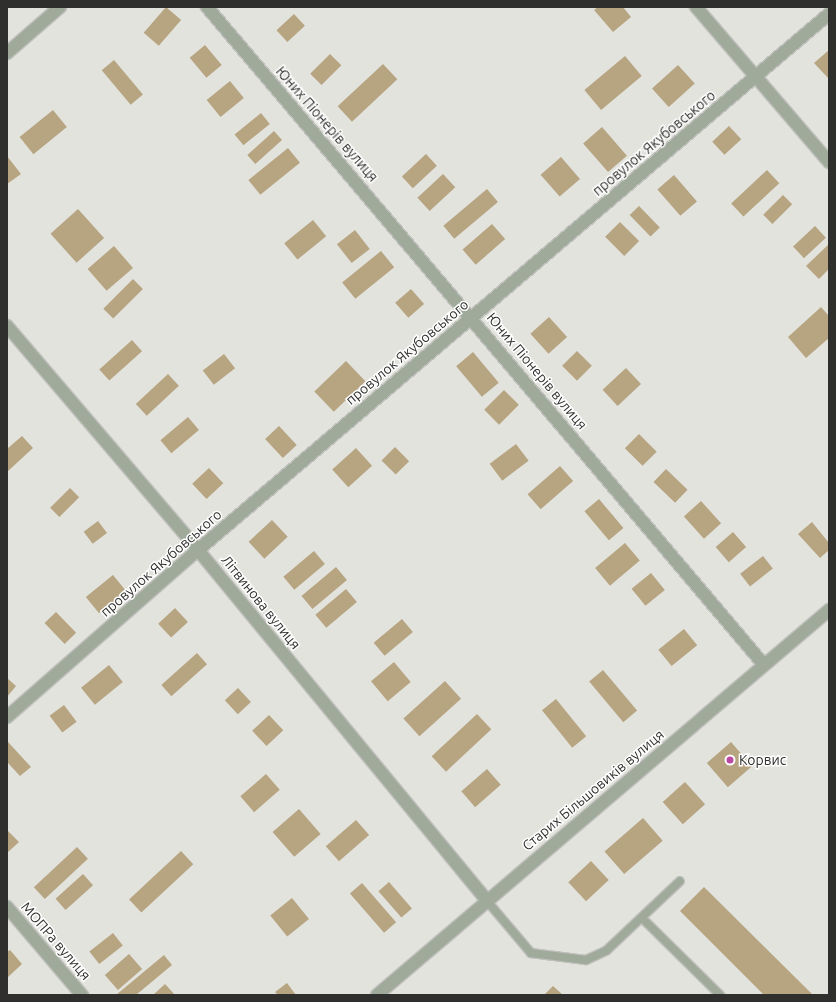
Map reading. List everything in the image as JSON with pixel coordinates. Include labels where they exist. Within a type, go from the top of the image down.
[{"type":"street","points":[[7,54],[60,7]]},
{"type":"street","name":"Юних Піонерів вулиця","points":[[207,7],[472,317],[764,665]]},
{"type":"street","points":[[696,7],[829,162]]},
{"type":"street","name":"провулок Якубовського","points":[[7,717],[198,550],[829,14]]},
{"type":"street","name":"Літвинова вулиця","points":[[7,326],[198,550],[486,901]]},
{"type":"street","name":"Старих Більшовиків вулиця","points":[[378,995],[486,901],[829,610]]},
{"type":"street","name":"МОПРа вулиця","points":[[7,908],[82,995]]},
{"type":"lane","points":[[486,901],[531,953],[586,960],[607,950],[680,881]]},
{"type":"lane","points":[[642,918],[720,995]]},
{"type":"building","points":[[166,7],[181,20],[159,46],[144,33]]},
{"type":"building","points":[[598,7],[623,7],[631,17],[613,32],[594,10]]},
{"type":"building","points":[[294,14],[305,26],[287,42],[276,30]]},
{"type":"building","points":[[205,45],[222,65],[206,78],[190,58]]},
{"type":"building","points":[[829,50],[829,79],[814,63]]},
{"type":"building","points":[[330,54],[341,65],[322,85],[310,74]]},
{"type":"building","points":[[625,56],[642,76],[601,110],[584,90]]},
{"type":"building","points":[[114,60],[143,94],[131,105],[102,70]]},
{"type":"building","points":[[383,64],[397,79],[352,122],[338,106]]},
{"type":"building","points":[[678,65],[695,84],[669,107],[652,88]]},
{"type":"building","points":[[230,81],[244,98],[221,117],[207,100]]},
{"type":"building","points":[[53,110],[67,127],[33,154],[20,137]]},
{"type":"building","points":[[261,113],[270,124],[243,145],[235,134]]},
{"type":"building","points":[[729,126],[741,139],[724,155],[712,142]]},
{"type":"building","points":[[602,127],[627,156],[608,172],[583,143]]},
{"type":"building","points":[[274,131],[282,140],[255,164],[247,155]]},
{"type":"building","points":[[288,148],[300,163],[260,195],[248,180]]},
{"type":"building","points":[[426,154],[437,166],[413,188],[402,177]]},
{"type":"building","points":[[7,156],[21,174],[7,184]]},
{"type":"building","points":[[561,157],[580,179],[560,197],[541,175]]},
{"type":"building","points":[[767,170],[779,183],[743,217],[731,203]]},
{"type":"building","points":[[443,174],[455,187],[430,211],[417,198]]},
{"type":"building","points":[[674,175],[697,201],[680,216],[657,189]]},
{"type":"building","points":[[487,189],[498,202],[454,239],[443,226]]},
{"type":"building","points":[[783,195],[792,204],[772,224],[763,215]]},
{"type":"building","points":[[639,206],[660,228],[650,237],[630,215]]},
{"type":"building","points":[[78,209],[104,238],[77,263],[51,234]]},
{"type":"building","points":[[313,220],[326,236],[297,260],[284,243]]},
{"type":"building","points":[[620,222],[639,241],[624,256],[605,237]]},
{"type":"building","points":[[492,224],[505,239],[476,265],[463,250]]},
{"type":"building","points":[[815,226],[826,238],[804,258],[793,246]]},
{"type":"building","points":[[355,230],[370,249],[352,263],[337,244]]},
{"type":"building","points":[[829,244],[829,269],[819,279],[806,266]]},
{"type":"building","points":[[114,246],[133,268],[107,291],[88,269]]},
{"type":"building","points":[[381,251],[394,267],[355,299],[342,282]]},
{"type":"building","points":[[133,279],[143,289],[113,319],[103,309]]},
{"type":"building","points":[[411,289],[424,304],[408,318],[395,303]]},
{"type":"building","points":[[821,307],[829,316],[829,338],[806,358],[788,337]]},
{"type":"building","points":[[549,317],[567,337],[548,354],[530,334]]},
{"type":"building","points":[[132,340],[142,351],[109,381],[99,369]]},
{"type":"building","points":[[577,351],[592,366],[577,381],[562,366]]},
{"type":"building","points":[[473,352],[499,383],[482,397],[456,366]]},
{"type":"building","points":[[224,354],[235,368],[214,385],[203,371]]},
{"type":"building","points":[[346,361],[365,381],[334,412],[314,392]]},
{"type":"building","points":[[626,368],[641,384],[618,406],[603,390]]},
{"type":"building","points":[[168,374],[179,386],[147,416],[136,404]]},
{"type":"building","points":[[504,390],[519,405],[499,425],[484,410]]},
{"type":"building","points":[[188,417],[199,430],[171,453],[160,440]]},
{"type":"building","points":[[279,426],[297,445],[283,458],[265,439]]},
{"type":"building","points":[[639,434],[657,452],[643,466],[625,448]]},
{"type":"building","points":[[22,436],[33,448],[7,472],[7,449]]},
{"type":"building","points":[[516,444],[529,461],[502,481],[490,464]]},
{"type":"building","points":[[395,447],[409,461],[396,475],[382,460]]},
{"type":"building","points":[[356,448],[372,466],[348,487],[332,469]]},
{"type":"building","points":[[560,466],[573,481],[541,509],[528,494]]},
{"type":"building","points":[[209,468],[223,483],[207,499],[192,484]]},
{"type":"building","points":[[666,469],[688,490],[675,503],[653,482]]},
{"type":"building","points":[[70,488],[79,497],[59,517],[50,508]]},
{"type":"building","points":[[599,499],[623,528],[609,540],[584,511]]},
{"type":"building","points":[[701,501],[721,523],[704,539],[684,516]]},
{"type":"building","points":[[272,520],[288,537],[264,559],[249,542]]},
{"type":"building","points":[[98,521],[107,533],[93,544],[84,532]]},
{"type":"building","points":[[812,522],[829,543],[829,550],[820,558],[798,534]]},
{"type":"building","points":[[733,532],[746,547],[729,562],[716,547]]},
{"type":"building","points":[[625,543],[640,561],[610,586],[595,568]]},
{"type":"building","points":[[314,551],[325,564],[294,590],[283,577]]},
{"type":"building","points":[[763,556],[773,569],[750,586],[740,574]]},
{"type":"building","points":[[336,567],[347,580],[312,609],[302,596]]},
{"type":"building","points":[[651,573],[665,590],[645,606],[632,589]]},
{"type":"building","points":[[113,575],[126,591],[99,613],[86,597]]},
{"type":"building","points":[[346,589],[357,602],[326,628],[315,615]]},
{"type":"building","points":[[175,608],[188,622],[171,638],[158,624]]},
{"type":"building","points":[[56,612],[76,633],[65,644],[44,623]]},
{"type":"building","points":[[402,619],[413,632],[385,656],[374,643]]},
{"type":"building","points":[[684,629],[697,645],[672,666],[658,650]]},
{"type":"building","points":[[197,653],[207,664],[171,696],[161,685]]},
{"type":"building","points":[[394,662],[411,682],[388,701],[371,681]]},
{"type":"building","points":[[109,665],[123,682],[95,705],[81,688]]},
{"type":"building","points":[[603,670],[637,711],[623,722],[589,682]]},
{"type":"building","points":[[7,678],[16,686],[7,697]]},
{"type":"building","points":[[445,681],[461,699],[419,736],[403,718]]},
{"type":"building","points":[[238,688],[251,702],[238,714],[225,700]]},
{"type":"building","points":[[556,699],[586,736],[572,748],[542,710]]},
{"type":"building","points":[[64,705],[77,722],[62,733],[50,716]]},
{"type":"building","points":[[477,714],[491,729],[446,772],[432,756]]},
{"type":"building","points":[[269,715],[283,730],[267,746],[252,731]]},
{"type":"building","points":[[8,742],[31,767],[20,776],[7,762]]},
{"type":"building","points":[[731,742],[752,766],[728,787],[707,763]]},
{"type":"building","points":[[487,769],[501,785],[475,807],[461,791]]},
{"type":"building","points":[[266,774],[280,790],[254,812],[240,796]]},
{"type":"building","points":[[685,782],[705,804],[683,824],[663,802]]},
{"type":"building","points":[[299,809],[321,834],[294,857],[273,832]]},
{"type":"building","points":[[643,818],[663,841],[624,874],[605,851]]},
{"type":"building","points":[[356,820],[369,835],[339,861],[326,846]]},
{"type":"building","points":[[7,830],[19,842],[7,853]]},
{"type":"building","points":[[77,847],[88,859],[45,899],[34,887]]},
{"type":"building","points":[[181,851],[193,864],[141,913],[129,899]]},
{"type":"building","points":[[591,861],[609,880],[586,901],[568,882]]},
{"type":"building","points":[[83,874],[93,885],[66,910],[56,899]]},
{"type":"building","points":[[389,882],[412,908],[401,918],[378,891]]},
{"type":"building","points":[[362,883],[396,922],[384,933],[350,893]]},
{"type":"building","points":[[704,887],[813,995],[764,995],[680,911]]},
{"type":"building","points":[[292,898],[309,919],[287,937],[270,916]]},
{"type":"building","points":[[113,933],[123,946],[99,964],[89,951]]},
{"type":"building","points":[[10,950],[22,964],[7,978],[7,952]]},
{"type":"building","points":[[129,954],[142,969],[118,990],[105,975]]},
{"type":"building","points":[[164,955],[172,965],[136,995],[116,995]]},
{"type":"building","points":[[287,983],[296,995],[278,995],[275,992]]},
{"type":"building","points":[[165,984],[175,995],[153,995]]},
{"type":"building","points":[[553,986],[563,995],[544,995]]},
{"type":"place","name":"Корвис","points":[[730,760]]}]
